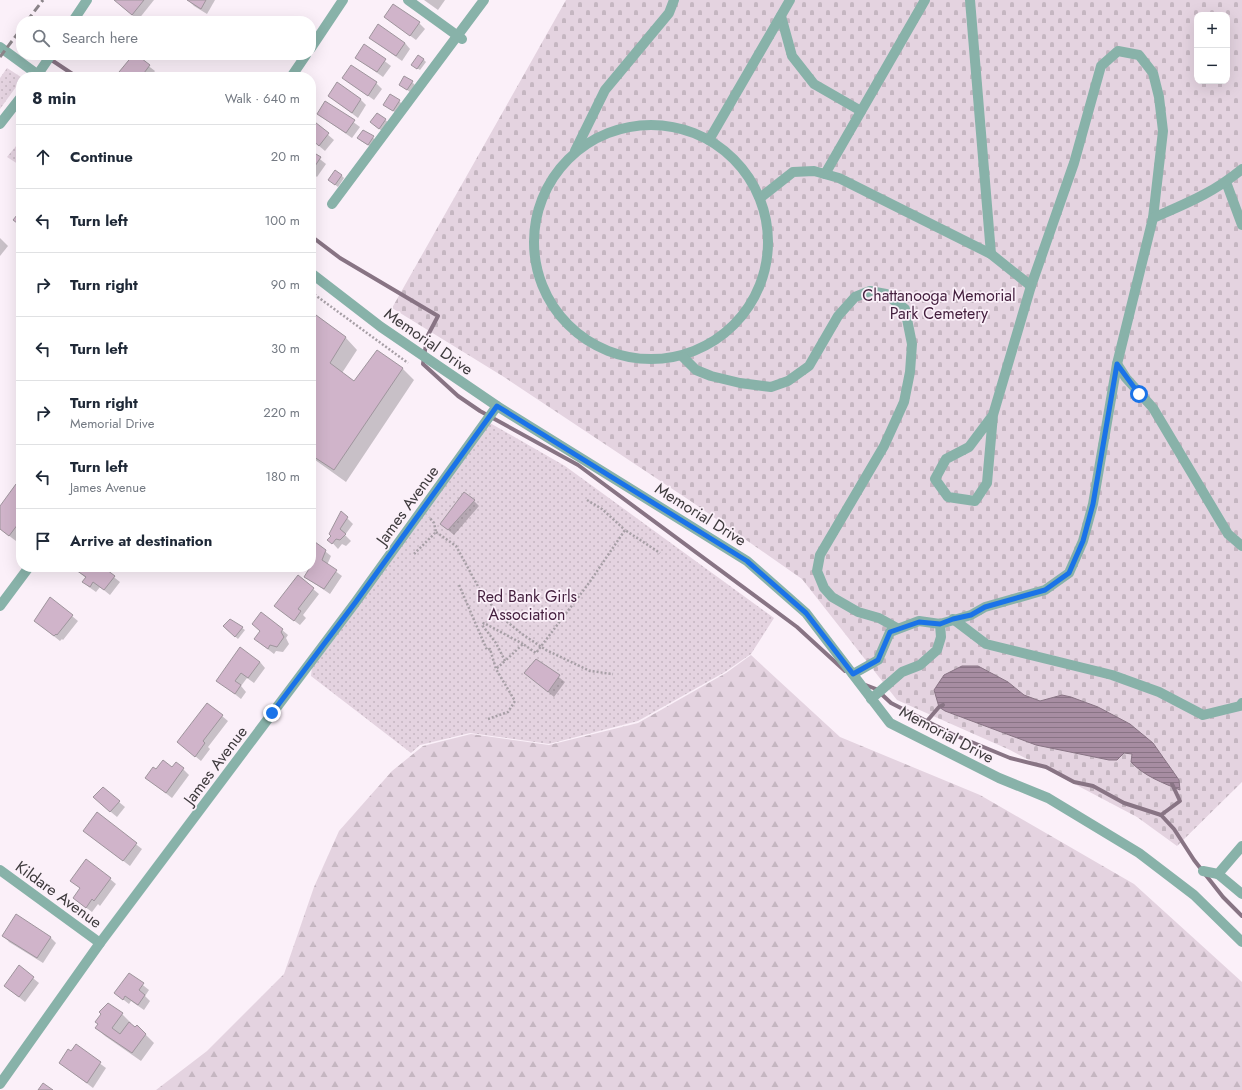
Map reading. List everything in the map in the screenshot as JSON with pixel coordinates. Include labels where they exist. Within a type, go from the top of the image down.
[{"type":"street","points":[[76,16],[87,0]]},
{"type":"street","points":[[316,40],[343,0]]},
{"type":"street","points":[[408,0],[460,38]]},
{"type":"street","points":[[332,204],[460,38],[484,0]]},
{"type":"street","points":[[575,151],[604,134],[637,125],[671,126],[709,140],[737,162],[760,198],[769,236],[764,276],[746,312],[718,340],[683,357],[636,360],[592,345],[558,316],[537,275],[533,230],[546,186],[575,151],[605,90],[669,13],[674,0]]},
{"type":"street","points":[[709,140],[790,0]]},
{"type":"street","points":[[825,174],[925,0]]},
{"type":"street","points":[[970,0],[991,254]]},
{"type":"street","points":[[781,16],[792,56],[814,84],[861,111]]},
{"type":"street","points":[[0,46],[16,59]]},
{"type":"street","points":[[853,674],[878,660],[890,632],[898,628],[919,622],[940,624],[971,615],[985,607],[1045,590],[1069,573],[1083,541],[1093,504],[1117,364],[1153,218],[1163,131],[1159,97],[1153,73],[1139,55],[1118,51],[1101,66],[1074,163],[1031,286],[992,415],[987,483],[975,500],[948,497],[935,479],[946,459],[969,447],[992,415]]},
{"type":"street","points":[[18,60],[33,72]]},
{"type":"street","points":[[40,72],[48,60]]},
{"type":"street","points":[[294,72],[303,60]]},
{"type":"street","points":[[0,124],[16,103]]},
{"type":"street","points":[[1153,218],[1200,198],[1242,170]]},
{"type":"street","points":[[760,198],[793,172],[814,171],[839,178],[991,254],[1031,286]]},
{"type":"street","points":[[1226,182],[1242,225]]},
{"type":"street","name":"Memorial Drive","points":[[316,277],[381,327],[497,406],[747,561],[806,613],[890,723],[999,778],[1048,798],[1139,853],[1194,895],[1242,942]]},
{"type":"street","points":[[683,357],[696,370],[711,376],[740,383],[770,387],[788,381],[809,366],[838,316],[855,297],[870,291],[886,294],[905,309],[912,344],[910,372],[904,402],[884,446],[820,555],[817,571],[824,588],[832,596],[858,612],[879,618],[898,628]]},
{"type":"street","points":[[1117,364],[1126,378],[1153,408],[1228,534],[1242,546]]},
{"type":"street","name":"James Avenue","points":[[0,1084],[100,943],[355,603],[497,406]]},
{"type":"street","points":[[0,606],[24,572]]},
{"type":"street","points":[[953,619],[986,644],[1112,675],[1159,692],[1203,714],[1240,706],[1242,703]]},
{"type":"street","points":[[872,699],[902,672],[920,665],[937,650],[940,637],[940,624]]},
{"type":"street","points":[[1218,874],[1242,846]]},
{"type":"street","name":"Kildare Avenue","points":[[0,870],[100,943]]},
{"type":"street","points":[[1203,872],[1218,874],[1242,894]]},
{"type":"path","points":[[316,296],[408,363]]},
{"type":"path","points":[[587,500],[602,509],[625,530],[660,553]]},
{"type":"path","points":[[422,510],[434,523],[436,532],[456,546],[480,590],[500,616],[541,647],[590,671],[613,674]]},
{"type":"path","points":[[505,661],[496,643],[482,625],[484,623],[524,644],[536,653],[589,583],[625,530]]},
{"type":"path","points":[[414,554],[436,532]]},
{"type":"path","points":[[459,584],[487,650],[490,649],[496,669],[516,701],[508,712],[488,719]]},
{"type":"path","points":[[496,669],[524,644]]},
{"type":"green space","name":"Chattanooga Memorial Park Cemetery","points":[[566,0],[1242,0],[1242,782],[1177,846],[1137,817],[1010,750],[897,700],[802,579],[692,502],[504,377],[392,308]]},
{"type":"green space","points":[[7,68],[16,74],[16,87],[0,109],[0,78]]},
{"type":"green space","points":[[16,146],[16,163],[7,157]]},
{"type":"green space","name":"Red Bank Girls Association","points":[[490,423],[565,466],[774,618],[751,654],[725,672],[638,721],[549,744],[470,733],[420,745],[411,753],[311,676],[312,667]]},
{"type":"green space","points":[[751,655],[840,737],[980,795],[1134,884],[1242,982],[1242,1090],[156,1090],[207,1051],[284,974],[314,887],[339,831],[392,771],[423,746],[471,734],[549,745],[638,723],[726,673]]},
{"type":"shaded area","points":[[962,666],[978,666],[1008,682],[1024,695],[1040,701],[1062,695],[1071,697],[1098,707],[1130,724],[1153,743],[1179,780],[1180,790],[1154,779],[1136,767],[1131,762],[1132,754],[1124,753],[1117,760],[1109,760],[1036,745],[945,711],[939,707],[934,690],[944,675]]},
{"type":"building","points":[[114,0],[144,0],[132,15]]},
{"type":"building","points":[[187,0],[206,0],[201,9]]},
{"type":"building","points":[[393,4],[420,22],[410,36],[384,17]]},
{"type":"building","points":[[378,24],[405,43],[396,56],[369,38]]},
{"type":"building","points":[[364,44],[386,59],[377,72],[355,58]]},
{"type":"building","points":[[418,55],[424,59],[417,69],[411,65]]},
{"type":"building","points":[[129,60],[144,60],[150,65],[145,72],[119,72]]},
{"type":"building","points":[[351,65],[377,82],[368,96],[342,78]]},
{"type":"building","points":[[404,76],[413,81],[407,90],[399,85]]},
{"type":"building","points":[[337,82],[361,99],[352,113],[328,96]]},
{"type":"building","points":[[390,94],[400,100],[393,111],[383,105]]},
{"type":"building","points":[[325,101],[355,120],[346,133],[317,114]]},
{"type":"building","points":[[377,113],[386,119],[379,129],[370,122]]},
{"type":"building","points":[[316,123],[329,133],[319,146],[316,143]]},
{"type":"building","points":[[363,130],[374,136],[368,145],[357,138]]},
{"type":"building","points":[[316,154],[321,157],[316,164]]},
{"type":"building","points":[[335,170],[342,175],[335,185],[328,180]]},
{"type":"building","points":[[316,315],[346,337],[330,363],[354,381],[377,350],[403,368],[334,470],[316,458]]},
{"type":"building","points":[[16,484],[16,527],[9,536],[0,529],[0,506]]},
{"type":"building","points":[[464,492],[475,500],[448,530],[440,524]]},
{"type":"building","points":[[341,511],[348,517],[340,529],[346,534],[340,540],[336,539],[332,544],[327,540],[331,536],[329,534]]},
{"type":"building","points":[[316,543],[326,550],[322,560],[337,570],[324,589],[304,577],[307,572],[316,572]]},
{"type":"building","points":[[79,572],[110,572],[115,576],[104,590],[93,582],[90,587],[82,582],[86,577]]},
{"type":"building","points":[[298,575],[314,588],[298,609],[301,611],[294,621],[274,606]]},
{"type":"building","points":[[50,597],[73,615],[57,635],[56,634],[54,636],[34,621]]},
{"type":"building","points":[[261,612],[283,629],[281,632],[284,637],[277,647],[270,645],[268,649],[254,639],[260,631],[252,624]]},
{"type":"building","points":[[230,619],[243,627],[235,637],[223,626]]},
{"type":"building","points":[[240,647],[260,662],[248,678],[241,673],[235,681],[241,685],[235,694],[216,681]]},
{"type":"building","points":[[536,659],[560,675],[548,692],[524,673]]},
{"type":"building","points":[[207,703],[223,715],[203,741],[205,743],[195,757],[177,742]]},
{"type":"building","points":[[163,760],[172,767],[176,762],[184,768],[166,793],[145,778],[153,767],[156,769]]},
{"type":"building","points":[[103,787],[120,801],[110,812],[93,797]]},
{"type":"building","points":[[97,812],[137,843],[123,861],[83,831]]},
{"type":"building","points":[[86,859],[111,878],[94,901],[92,899],[86,908],[73,898],[80,888],[70,881]]},
{"type":"building","points":[[16,914],[51,937],[37,958],[2,936]]},
{"type":"building","points":[[19,965],[34,977],[19,997],[4,986]]},
{"type":"building","points":[[129,973],[144,983],[139,990],[145,995],[138,1005],[125,996],[123,1000],[114,993]]},
{"type":"building","points":[[108,1003],[123,1013],[112,1028],[120,1034],[129,1022],[135,1027],[137,1025],[146,1034],[132,1053],[95,1028],[98,1024],[95,1022],[101,1014],[99,1012]]},
{"type":"building","points":[[76,1044],[101,1062],[87,1083],[59,1063],[68,1049],[71,1051]]},
{"type":"building","points":[[43,1083],[53,1090],[38,1090]]},
{"type":"waterway","points":[[52,60],[70,72]]},
{"type":"waterway","points":[[316,240],[340,258],[438,316],[427,337],[423,364],[458,396],[480,411],[578,465],[797,627],[845,671]]},
{"type":"waterway","points":[[863,684],[876,689],[891,703],[952,734],[1010,758],[1046,767],[1074,782],[1093,786],[1124,803],[1161,815],[1174,829],[1194,860],[1223,897],[1242,916]]},
{"type":"waterway","points":[[927,721],[939,707],[943,705]]},
{"type":"waterway","points":[[1161,815],[1180,801],[1172,784]]},
{"type":"railway","points":[[31,16],[43,0]]},
{"type":"railway","points":[[0,57],[16,36]]},
{"type":"route","points":[[272,713],[355,603],[497,406],[747,561],[806,613],[853,674],[878,660],[890,632],[898,628],[919,622],[940,624],[971,615],[985,607],[1045,590],[1069,573],[1083,541],[1093,504],[1117,364],[1139,394]]}]
